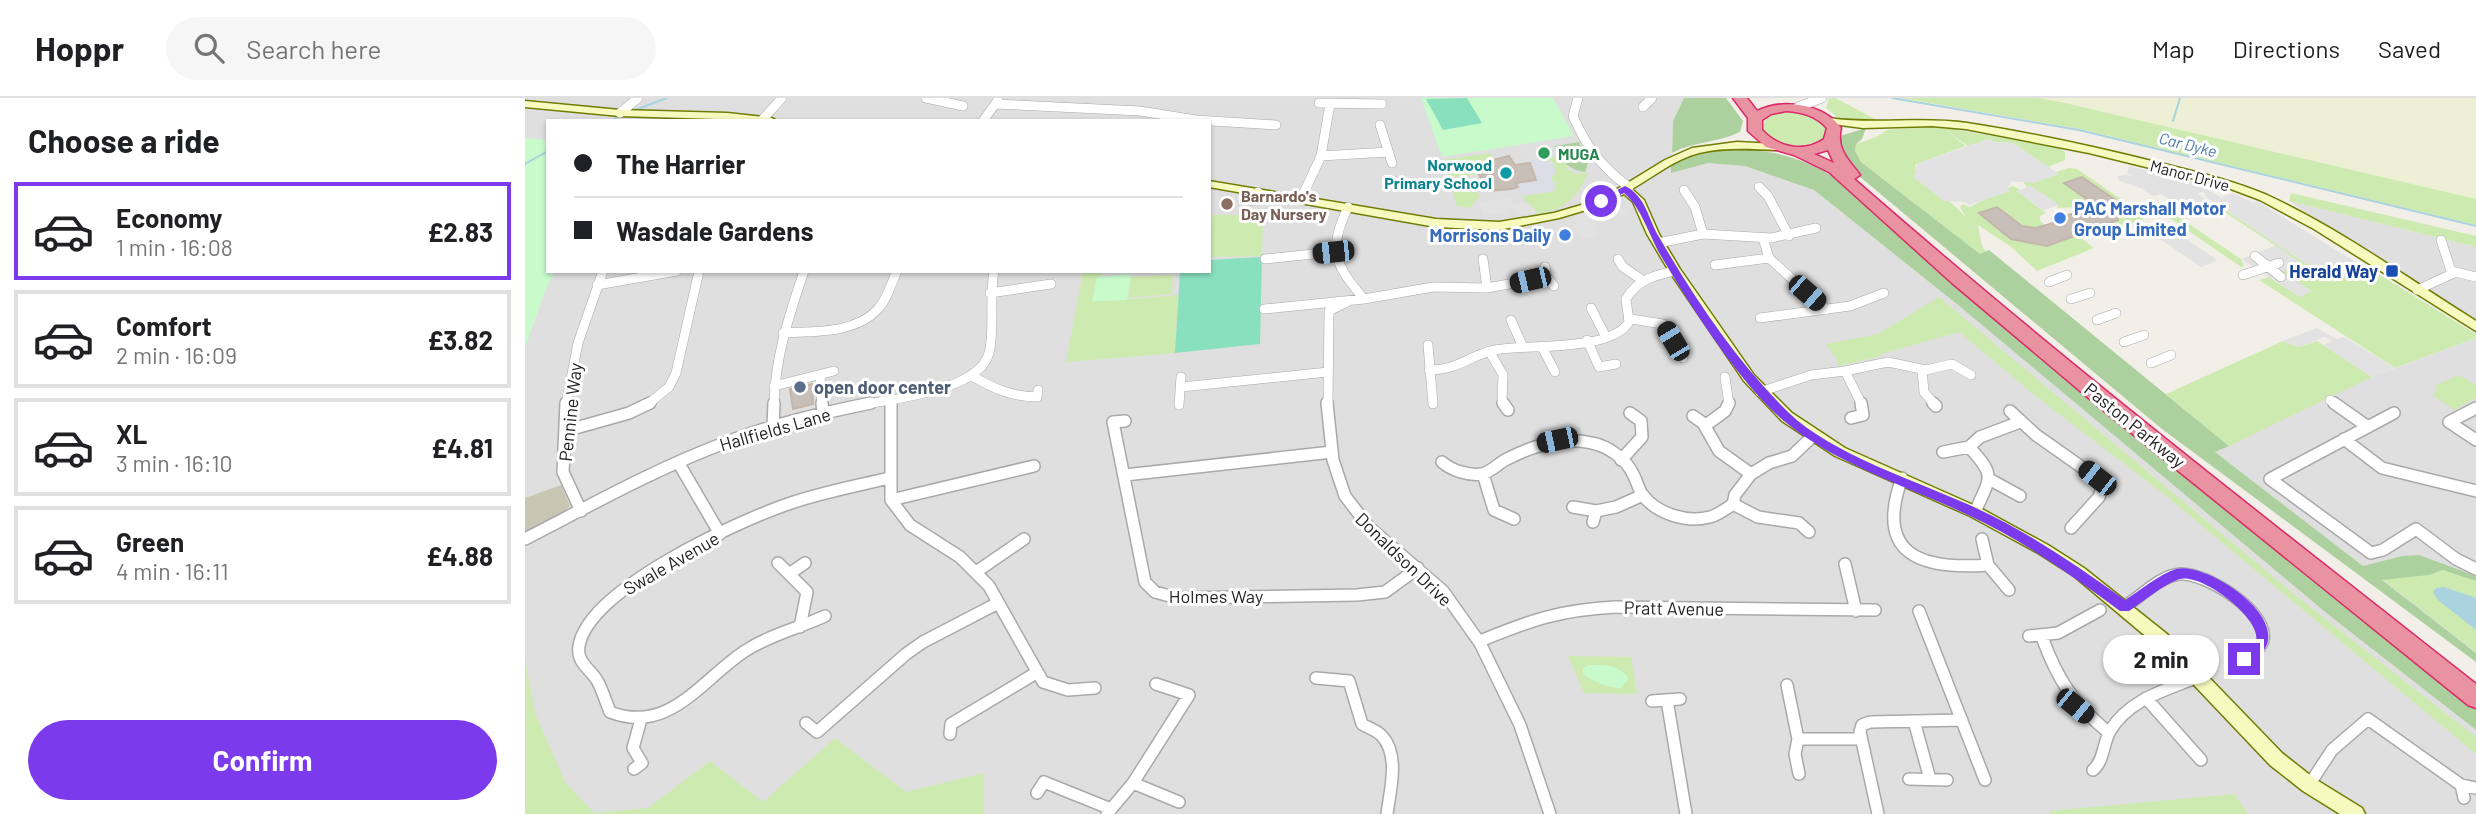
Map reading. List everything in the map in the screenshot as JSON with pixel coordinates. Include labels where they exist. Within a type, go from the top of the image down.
[{"type":"highway","points":[[1740,98],[1761,138],[1776,147],[1796,151],[1820,148],[1833,138]]},
{"type":"highway","points":[[1757,98],[1780,107]]},
{"type":"highway","points":[[1754,123],[1762,112],[1780,107],[1798,107],[1825,118]]},
{"type":"highway","name":"Paston Parkway","points":[[1825,118],[1841,163],[1849,172],[2158,430],[2476,682]]},
{"type":"highway","name":"Paston Parkway","points":[[1796,151],[1834,169],[1958,279],[2105,401],[2476,698]]},
{"type":"street","points":[[620,113],[638,98]]},
{"type":"street","points":[[768,119],[782,98]]},
{"type":"street","points":[[926,98],[963,106]]},
{"type":"street","points":[[1578,98],[1573,116],[1600,165],[1638,200],[1658,243],[1675,271],[1760,392],[1787,417],[1840,452],[1975,512],[2043,549],[2125,607],[2276,759],[2309,785],[2356,814]]},
{"type":"street","points":[[1643,107],[1652,98]]},
{"type":"street","points":[[1798,107],[1822,98],[1825,118]]},
{"type":"street","points":[[984,119],[997,101],[1127,110],[1189,119]]},
{"type":"street","points":[[1319,103],[1371,107],[1382,104]]},
{"type":"street","points":[[525,104],[620,113],[746,119]]},
{"type":"street","points":[[1301,199],[1321,156],[1330,104]]},
{"type":"street","name":"Manor Drive","points":[[1825,118],[1869,126],[1931,122],[1958,124],[2077,145],[2218,181],[2260,196],[2295,213],[2476,327]]},
{"type":"street","points":[[1211,121],[1276,125]]},
{"type":"street","points":[[1211,185],[1255,197],[1301,199],[1436,223],[1499,226],[1578,209],[1627,188],[1682,156],[1735,140],[1754,123]]},
{"type":"street","points":[[1380,125],[1392,163]]},
{"type":"street","name":"Manor Drive","points":[[1833,138],[1869,126]]},
{"type":"street","points":[[1715,147],[1776,147]]},
{"type":"street","points":[[1321,156],[1388,152]]},
{"type":"street","points":[[1759,187],[1768,196],[1789,236]]},
{"type":"street","points":[[1684,190],[1695,207],[1703,234]]},
{"type":"street","points":[[1348,207],[1339,225],[1333,252],[1347,281],[1364,299]]},
{"type":"street","points":[[1658,243],[1703,234],[1789,236],[1817,228]]},
{"type":"street","points":[[1763,237],[1763,245],[1769,258],[1826,310]]},
{"type":"street","points":[[2417,290],[2452,274],[2441,240]]},
{"type":"street","points":[[1265,259],[1333,252]]},
{"type":"street","points":[[2255,256],[2281,276]]},
{"type":"street","points":[[1716,265],[1769,258]]},
{"type":"street","points":[[1483,259],[1487,288]]},
{"type":"street","points":[[1618,259],[1623,267],[1642,280]]},
{"type":"street","points":[[2243,275],[2279,263]]},
{"type":"street","points":[[1429,370],[1463,365],[1489,351],[1522,345],[1542,347],[1606,337],[1627,327],[1631,319],[1626,299],[1629,292],[1642,280],[1675,271]]},
{"type":"street","points":[[2451,271],[2476,277]]},
{"type":"street","points":[[1264,309],[1349,301],[1441,286],[1487,288],[1546,272],[1554,286]]},
{"type":"street","name":"Pennine Way","points":[[582,511],[563,474],[565,431],[569,386],[579,342],[602,273]]},
{"type":"street","points":[[597,285],[666,273]]},
{"type":"street","points":[[565,431],[650,403],[669,389],[676,373],[699,273]]},
{"type":"street","points":[[773,426],[775,370],[783,333],[803,273]]},
{"type":"street","points":[[783,333],[843,327],[862,321],[881,304],[896,273]]},
{"type":"street","points":[[994,273],[990,293],[990,351],[988,359],[972,376],[1017,397],[1037,397],[1038,390]]},
{"type":"street","points":[[2049,282],[2067,275]]},
{"type":"street","points":[[990,293],[1051,284]]},
{"type":"street","points":[[1760,318],[1856,304],[1884,293]]},
{"type":"street","points":[[2071,299],[2090,293]]},
{"type":"street","name":"Donaldson Drive","points":[[1349,301],[1329,311],[1327,328],[1332,452],[1338,477],[1356,514],[1386,544],[1441,589],[1480,641],[1510,697],[1551,814]]},
{"type":"street","points":[[1591,308],[1606,337]]},
{"type":"street","points":[[2097,320],[2116,313]]},
{"type":"street","points":[[1631,319],[1663,324],[1683,358]]},
{"type":"street","points":[[1511,320],[1522,345]]},
{"type":"street","points":[[2124,342],[2144,335]]},
{"type":"street","points":[[1587,340],[1599,367],[1616,364]]},
{"type":"street","points":[[1428,345],[1433,404]]},
{"type":"street","points":[[1542,347],[1555,372]]},
{"type":"street","points":[[1489,351],[1494,356],[1507,389],[1503,401],[1508,410]]},
{"type":"street","points":[[2151,363],[2171,355]]},
{"type":"street","points":[[1760,392],[1801,377],[1845,372],[1885,362],[1899,362],[1922,370],[1952,364],[1971,374]]},
{"type":"street","points":[[1922,370],[1924,392],[1936,406]]},
{"type":"street","points":[[774,386],[834,371]]},
{"type":"street","points":[[1179,405],[1181,382],[1328,372]]},
{"type":"street","points":[[1845,372],[1856,386],[1857,397],[1863,407],[1863,415],[1851,418]]},
{"type":"street","points":[[820,374],[823,414]]},
{"type":"street","name":"Hallfields Lane","points":[[525,539],[678,462],[773,426],[947,387],[972,376]]},
{"type":"street","points":[[1706,425],[1724,414],[1729,407],[1731,396],[1725,377]]},
{"type":"street","points":[[891,399],[889,478],[891,500],[898,514],[910,525],[948,548],[989,586],[1035,673],[1043,682],[1055,687],[1080,690],[1095,688]]},
{"type":"street","points":[[2330,400],[2368,427]]},
{"type":"street","points":[[2476,408],[2449,422],[2476,440]]},
{"type":"street","points":[[2011,411],[2020,422],[2097,478],[2102,488],[2099,497],[2071,528]]},
{"type":"street","points":[[1621,460],[1642,437],[1641,421],[1630,413]]},
{"type":"street","points":[[2394,413],[2270,479],[2371,553],[2383,550],[2416,529],[2456,559],[2476,569]]},
{"type":"street","points":[[1693,416],[1706,425],[1717,449],[1751,474]]},
{"type":"street","name":"Holmes Way","points":[[1125,421],[1113,422],[1145,582],[1150,590],[1160,596],[1357,595],[1385,592],[1418,568]]},
{"type":"street","points":[[1943,452],[1969,447],[1980,437],[2020,422]]},
{"type":"street","points":[[1442,462],[1451,470],[1483,474],[1506,457],[1525,448],[1557,440],[1578,440],[1598,445],[1621,460],[1632,470],[1643,495],[1655,507],[1684,517],[1711,517],[1733,504],[1735,495],[1751,474],[1769,463],[1792,456],[1813,436]]},
{"type":"street","points":[[2344,439],[2382,467],[2476,491]]},
{"type":"street","points":[[1969,447],[1990,471],[1975,512]]},
{"type":"street","points":[[1125,475],[1332,452]]},
{"type":"street","points":[[1017,457],[1018,470]]},
{"type":"street","points":[[678,462],[720,534]]},
{"type":"street","points":[[891,500],[1034,466]]},
{"type":"street","points":[[1483,474],[1494,510],[1514,519]]},
{"type":"street","name":"Swale Avenue","points":[[641,719],[628,719],[610,712],[595,678],[581,661],[579,645],[601,607],[619,592],[720,534],[821,493],[889,478]]},
{"type":"street","points":[[1902,478],[1890,505],[1889,517],[1893,531],[1904,548],[1917,559],[1933,565],[1949,568],[1987,565]]},
{"type":"street","points":[[1989,479],[2020,496]]},
{"type":"street","points":[[1573,507],[1595,517],[1643,495]]},
{"type":"street","points":[[1733,504],[1758,517],[1799,523],[1809,532]]},
{"type":"street","points":[[976,572],[1015,553],[1024,539]]},
{"type":"street","points":[[1982,539],[1987,565],[2010,590]]},
{"type":"street","points":[[778,563],[807,593],[800,627]]},
{"type":"street","points":[[789,574],[805,563]]},
{"type":"street","points":[[1845,564],[1856,611]]},
{"type":"street","points":[[1972,568],[1977,580]]},
{"type":"street","points":[[2125,607],[2178,574],[2195,575],[2225,590],[2251,612],[2262,626],[2264,638],[2261,646],[2231,669]]},
{"type":"street","points":[[806,723],[817,732],[906,654],[998,603]]},
{"type":"street","name":"Pratt Avenue","points":[[1480,641],[1534,619],[1574,609],[1615,607],[1875,610]]},
{"type":"street","points":[[2100,610],[2068,631],[2036,637],[2075,706],[2109,733]]},
{"type":"street","points":[[1919,611],[1985,780]]},
{"type":"street","points":[[634,769],[642,763],[633,748],[641,719],[676,706],[744,652],[825,616]]},
{"type":"street","points":[[950,734],[951,724],[1035,673]]},
{"type":"street","points":[[2092,770],[2099,765],[2109,733],[2129,709],[2146,698],[2197,677]]},
{"type":"street","points":[[1316,678],[1349,681],[1364,727],[1380,733],[1388,747],[1392,768],[1387,814]]},
{"type":"street","points":[[1037,793],[1044,782],[1109,811],[1133,783],[1189,695],[1156,684]]},
{"type":"street","points":[[1787,685],[1798,738],[1795,754],[1799,774]]},
{"type":"street","points":[[2146,698],[2201,760]]},
{"type":"street","points":[[1652,701],[1673,700],[1686,814]]},
{"type":"street","points":[[1878,814],[1861,739],[1862,725],[1881,716],[1914,721],[1962,720]]},
{"type":"street","points":[[2309,785],[2332,750],[2368,719],[2463,792],[2476,788]]},
{"type":"street","points":[[1914,721],[1930,779]]},
{"type":"street","points":[[1798,738],[1861,739]]},
{"type":"street","points":[[1909,779],[1947,780]]},
{"type":"street","points":[[1133,783],[1179,802]]},
{"type":"shaded area","points":[[525,98],[1684,98],[1673,121],[1671,172],[1708,163],[1745,166],[1814,190],[1958,305],[2330,616],[2476,730],[2476,814],[525,814]]},
{"type":"shaded area","points":[[2038,98],[2476,98],[2476,199],[2065,103]]},
{"type":"shaded area","points":[[1989,139],[1994,142],[2013,143],[2059,174],[2034,183],[2012,181],[2007,188],[2011,191],[1969,205],[1965,202],[1944,201],[1912,176],[1916,174],[1916,164]]},
{"type":"shaded area","points":[[1546,158],[1556,171],[1551,178],[1556,188],[1553,191],[1523,196],[1514,181],[1534,177],[1535,171],[1528,161]]},
{"type":"shaded area","points":[[2129,166],[2205,185],[2205,188],[2225,200],[2222,197],[2233,193],[2253,203],[2257,201],[2365,268],[2334,282],[2202,192],[2198,194],[2213,204],[2178,217],[2164,207],[2174,203],[2161,194],[2153,196],[2120,181],[2117,177],[2126,174],[2133,177],[2127,173]]},
{"type":"shaded area","points":[[2031,186],[2059,205],[2043,210],[2016,191]]},
{"type":"shaded area","points":[[1510,198],[1513,204],[1528,203],[1538,213],[1519,215],[1515,209],[1508,207],[1505,208],[1507,212],[1483,216],[1478,202]]},
{"type":"shaded area","points":[[2289,201],[2476,247],[2476,321]]},
{"type":"shaded area","points":[[1615,205],[1617,209],[1624,208],[1627,213],[1595,218],[1597,224],[1593,226],[1599,236],[1581,240],[1573,226],[1577,224],[1572,216]]},
{"type":"shaded area","points":[[2163,224],[2217,261],[2201,267],[2147,230]]},
{"type":"shaded area","points":[[2276,245],[2301,263],[2283,272],[2312,291],[2300,297],[2241,259]]},
{"type":"shaded area","points":[[2317,328],[2337,339],[2344,337],[2395,368],[2372,377],[2323,345],[2332,341],[2325,337],[2298,347],[2283,341]]},
{"type":"shaded area","points":[[2476,338],[2476,653],[2215,452],[2353,384]]},
{"type":"shaded area","points":[[561,485],[570,506],[562,514],[525,532],[525,498]]},
{"type":"green space","points":[[1421,98],[1553,98],[1574,136],[1442,157]]},
{"type":"green space","points":[[1467,98],[1482,123],[1443,130],[1426,99]]},
{"type":"green space","points":[[1684,98],[1726,98],[1743,121],[1740,132],[1672,153],[1673,121]]},
{"type":"green space","points":[[1829,98],[1835,98],[1879,121],[1841,120],[1826,108]]},
{"type":"green space","points":[[1901,98],[2038,98],[2065,103],[2476,199],[2476,225],[2080,129]]},
{"type":"green space","points":[[1797,111],[1816,117],[1828,127],[1826,138],[1809,144],[1790,146],[1773,140],[1762,126],[1769,115]]},
{"type":"green space","points":[[1926,127],[1953,129],[2059,148],[2065,152],[2065,160],[2048,167],[2013,143],[1994,142],[1989,139],[1968,146],[1945,130],[1966,146],[1916,164],[1915,168],[1967,218],[1960,208],[1962,204],[1970,207],[2012,186],[2020,189],[2017,191],[2046,213],[2040,216],[2045,226],[2025,226],[1997,207],[1979,214],[2014,239],[2024,242],[2047,244],[2077,235],[2094,248],[2037,271],[2010,246],[1978,225],[1982,246],[1986,252],[1980,254],[1861,162],[1855,151],[1856,144],[1887,130]]},
{"type":"green space","points":[[1866,128],[1862,139],[1856,144],[1855,151],[1861,162],[1980,254],[1989,250],[2229,446],[2215,452],[2363,566],[2402,556],[2419,555],[2476,576],[2476,581],[2443,570],[2429,575],[2382,580],[2476,653],[2476,662],[2162,429],[1847,166],[1837,137]]},
{"type":"green space","points":[[525,138],[546,140],[546,273],[554,273],[525,348]]},
{"type":"green space","points":[[1579,142],[1587,161],[1585,172],[1566,164],[1555,146]]},
{"type":"green space","points":[[1717,149],[1780,154],[1809,164],[1839,180],[2051,364],[2476,710],[2476,730],[2330,616],[1958,305],[1814,190],[1745,166],[1708,163],[1671,173],[1671,163]]},
{"type":"green space","points":[[1490,153],[1493,161],[1480,163],[1482,171],[1478,174],[1449,178],[1442,160]]},
{"type":"green space","points":[[1558,157],[1557,160],[1568,165],[1566,169],[1579,175],[1581,172],[1588,174],[1569,201],[1539,214],[1526,203],[1523,196],[1553,191],[1556,188],[1558,182],[1554,183],[1551,178],[1556,171],[1553,166],[1556,165],[1546,158]]},
{"type":"green space","points":[[2069,168],[2077,169],[2141,213],[2143,219],[2122,227],[2112,223],[2118,220],[2117,201],[2082,177],[2091,209],[2083,212],[2077,207],[2057,208],[2058,205],[2031,186],[2027,187],[2023,181],[2058,174],[2056,172]]},
{"type":"green space","points":[[1464,177],[1480,196],[1470,208],[1457,206],[1449,179]]},
{"type":"green space","points":[[2291,193],[2476,236],[2476,247],[2289,201]]},
{"type":"green space","points":[[2214,205],[2334,282],[2367,267],[2476,334],[2476,338],[2395,368],[2259,280],[2269,277],[2300,297],[2282,271],[2300,262]]},
{"type":"green space","points":[[2164,207],[2241,259],[2244,266],[2241,267],[2158,210]]},
{"type":"green space","points":[[1212,215],[1263,215],[1262,256],[1211,257]]},
{"type":"green space","points":[[1262,257],[1260,344],[1175,353],[1180,273],[1211,273],[1211,260]]},
{"type":"green space","points":[[1083,273],[1102,273],[1101,277],[1097,277],[1109,301],[1178,295],[1175,353],[1066,362]]},
{"type":"green space","points":[[1131,274],[1127,300],[1092,301],[1097,277]]},
{"type":"green space","points":[[1173,275],[1172,294],[1128,298],[1130,277]]},
{"type":"green space","points":[[1939,297],[2295,595],[2476,737],[2476,754],[2165,495],[2038,398],[1959,332],[1881,354],[1882,356],[1837,366],[1838,361],[1826,344],[1878,334]]},
{"type":"green space","points":[[2283,341],[2298,347],[2317,341],[2372,377],[2229,446],[2166,394]]},
{"type":"green space","points":[[2459,375],[2476,385],[2476,398],[2454,410],[2432,395],[2438,389],[2434,386]]},
{"type":"green space","points":[[2443,570],[2476,581],[2476,652],[2382,579],[2429,575]]},
{"type":"green space","points":[[1568,656],[1631,657],[1637,694],[1584,693]]},
{"type":"green space","points":[[525,659],[535,713],[565,782],[594,813],[648,808],[710,761],[763,802],[835,738],[906,792],[984,773],[984,814],[525,814]]},
{"type":"green space","points":[[1588,665],[1615,668],[1629,678],[1621,689],[1606,685],[1583,674],[1583,669]]},
{"type":"green space","points":[[2234,794],[2248,814],[2051,814],[2049,811]]},
{"type":"water","points":[[2444,587],[2476,598],[2476,630],[2438,600],[2433,592],[2436,588]]},
{"type":"building","name":"Norwood Primary School","points":[[1509,156],[1515,165],[1530,163],[1536,180],[1516,183],[1518,187],[1512,189],[1488,191],[1478,173],[1482,170],[1480,163]]},
{"type":"building","points":[[2082,177],[2117,201],[2118,220],[2047,246],[2011,239],[1979,213],[1997,207],[2022,226],[2036,228],[2057,222],[2053,219],[2098,207],[2064,183]]},
{"type":"building","points":[[812,384],[813,404],[793,409],[790,389]]},
{"type":"waterway","points":[[635,110],[667,98]]},
{"type":"waterway","name":"Car Dyke","points":[[1892,98],[2079,130],[2476,226]]},
{"type":"waterway","points":[[2173,121],[2180,98]]},
{"type":"waterway","points":[[614,119],[618,117]]},
{"type":"waterway","points":[[525,164],[546,152]]},
{"type":"place","name":"MUGA","points":[[1544,153]]},
{"type":"place","name":"Norwood Primary School","points":[[1506,173]]},
{"type":"place","name":"Barnardo's Day Nursery","points":[[1227,204]]},
{"type":"place","name":"PAC Marshall Motor Group Limited","points":[[2060,218]]},
{"type":"place","name":"Morrisons Daily","points":[[1565,235]]},
{"type":"place","name":"Herald Way","points":[[2392,271]]},
{"type":"place","name":"open door center","points":[[800,387]]},
{"type":"route","points":[[1601,201],[1625,189],[1638,200],[1653,234],[1675,271],[1749,378],[1760,392],[1805,430],[1840,452],[1975,512],[2043,549],[2125,607],[2178,574],[2195,575],[2225,590],[2251,612],[2262,626],[2264,638],[2261,646],[2244,659]]}]
